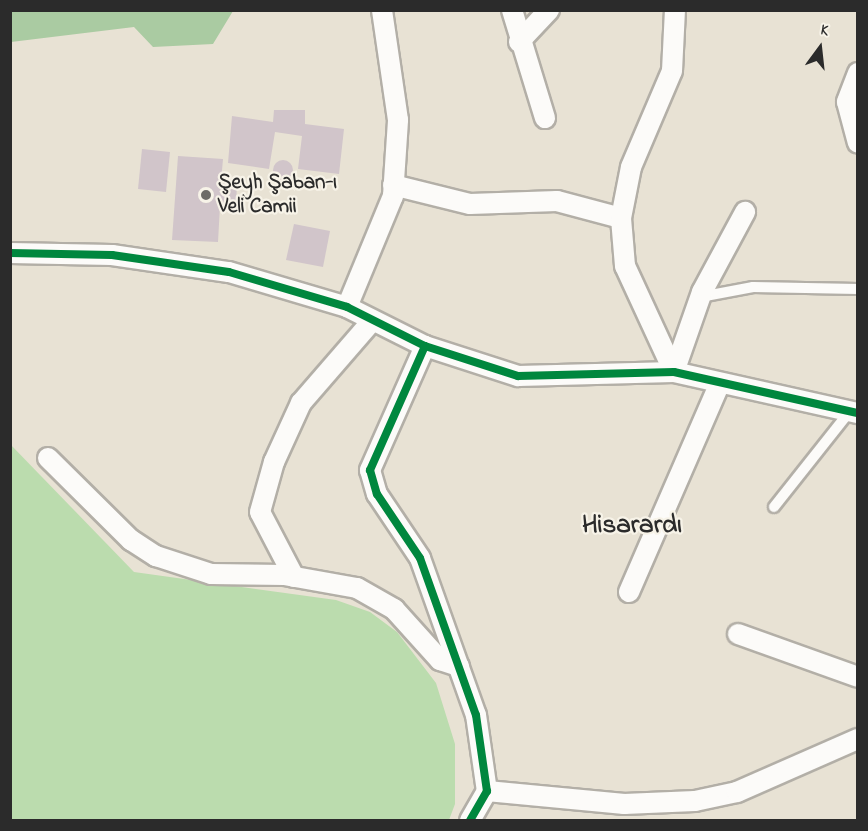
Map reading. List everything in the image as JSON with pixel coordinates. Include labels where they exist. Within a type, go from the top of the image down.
[{"type":"street","points":[[347,307],[393,185],[398,120],[382,10]]},
{"type":"street","points":[[512,10],[519,42],[545,118]]},
{"type":"street","points":[[519,42],[549,10]]},
{"type":"street","points":[[674,372],[625,266],[621,218],[631,167],[672,70],[675,10]]},
{"type":"street","points":[[858,73],[847,102],[858,143]]},
{"type":"street","points":[[393,185],[470,204],[557,201],[621,218]]},
{"type":"street","points":[[674,372],[700,297],[745,212]]},
{"type":"street","points":[[10,254],[112,255],[229,272],[347,307],[425,345],[518,376],[674,372],[854,412]]},
{"type":"street","points":[[294,577],[260,512],[274,462],[301,404],[372,321]]},
{"type":"street","points":[[425,345],[370,470],[377,494],[420,558],[476,715],[487,791],[470,820]]},
{"type":"street","points":[[629,592],[720,383]]},
{"type":"street","points":[[48,458],[131,540],[156,556],[211,574],[294,577],[378,597],[406,619],[440,660],[459,666]]},
{"type":"street","points":[[738,634],[858,677]]},
{"type":"street","points":[[487,791],[624,804],[695,801],[737,792],[858,739]]},
{"type":"lane","points":[[700,297],[753,287],[858,289]]},
{"type":"lane","points":[[774,507],[854,412]]},
{"type":"green space","points":[[10,11],[233,11],[213,44],[153,47],[134,27],[11,42]]},
{"type":"green space","points":[[10,444],[134,572],[336,600],[370,612],[397,632],[436,683],[455,744],[455,804],[449,820],[11,820]]},
{"type":"building","points":[[274,110],[305,110],[305,124],[344,129],[339,174],[298,169],[302,136],[275,132],[269,169],[228,163],[232,116],[273,122]]},
{"type":"building","points":[[142,149],[170,152],[166,192],[138,189]]},
{"type":"building","name":"Şeyh Şaban-ı Veli Camii","points":[[178,156],[223,159],[221,182],[237,183],[236,207],[220,206],[218,242],[172,240]]},
{"type":"building","points":[[283,160],[290,163],[293,170],[290,177],[283,180],[276,177],[273,170],[276,163]]},
{"type":"building","points":[[294,224],[330,231],[323,267],[286,260]]},
{"type":"cycle path","points":[[10,253],[112,255],[229,272],[347,307],[425,346],[518,376],[674,372],[858,413]]},
{"type":"cycle path","points":[[425,346],[370,470],[377,494],[420,558],[476,715],[487,791],[470,820]]},
{"type":"place","name":"Şeyh Şaban-ı Veli Camii","points":[[206,195]]},
{"type":"district","name":"Hisarardı","points":[[632,526]]}]
